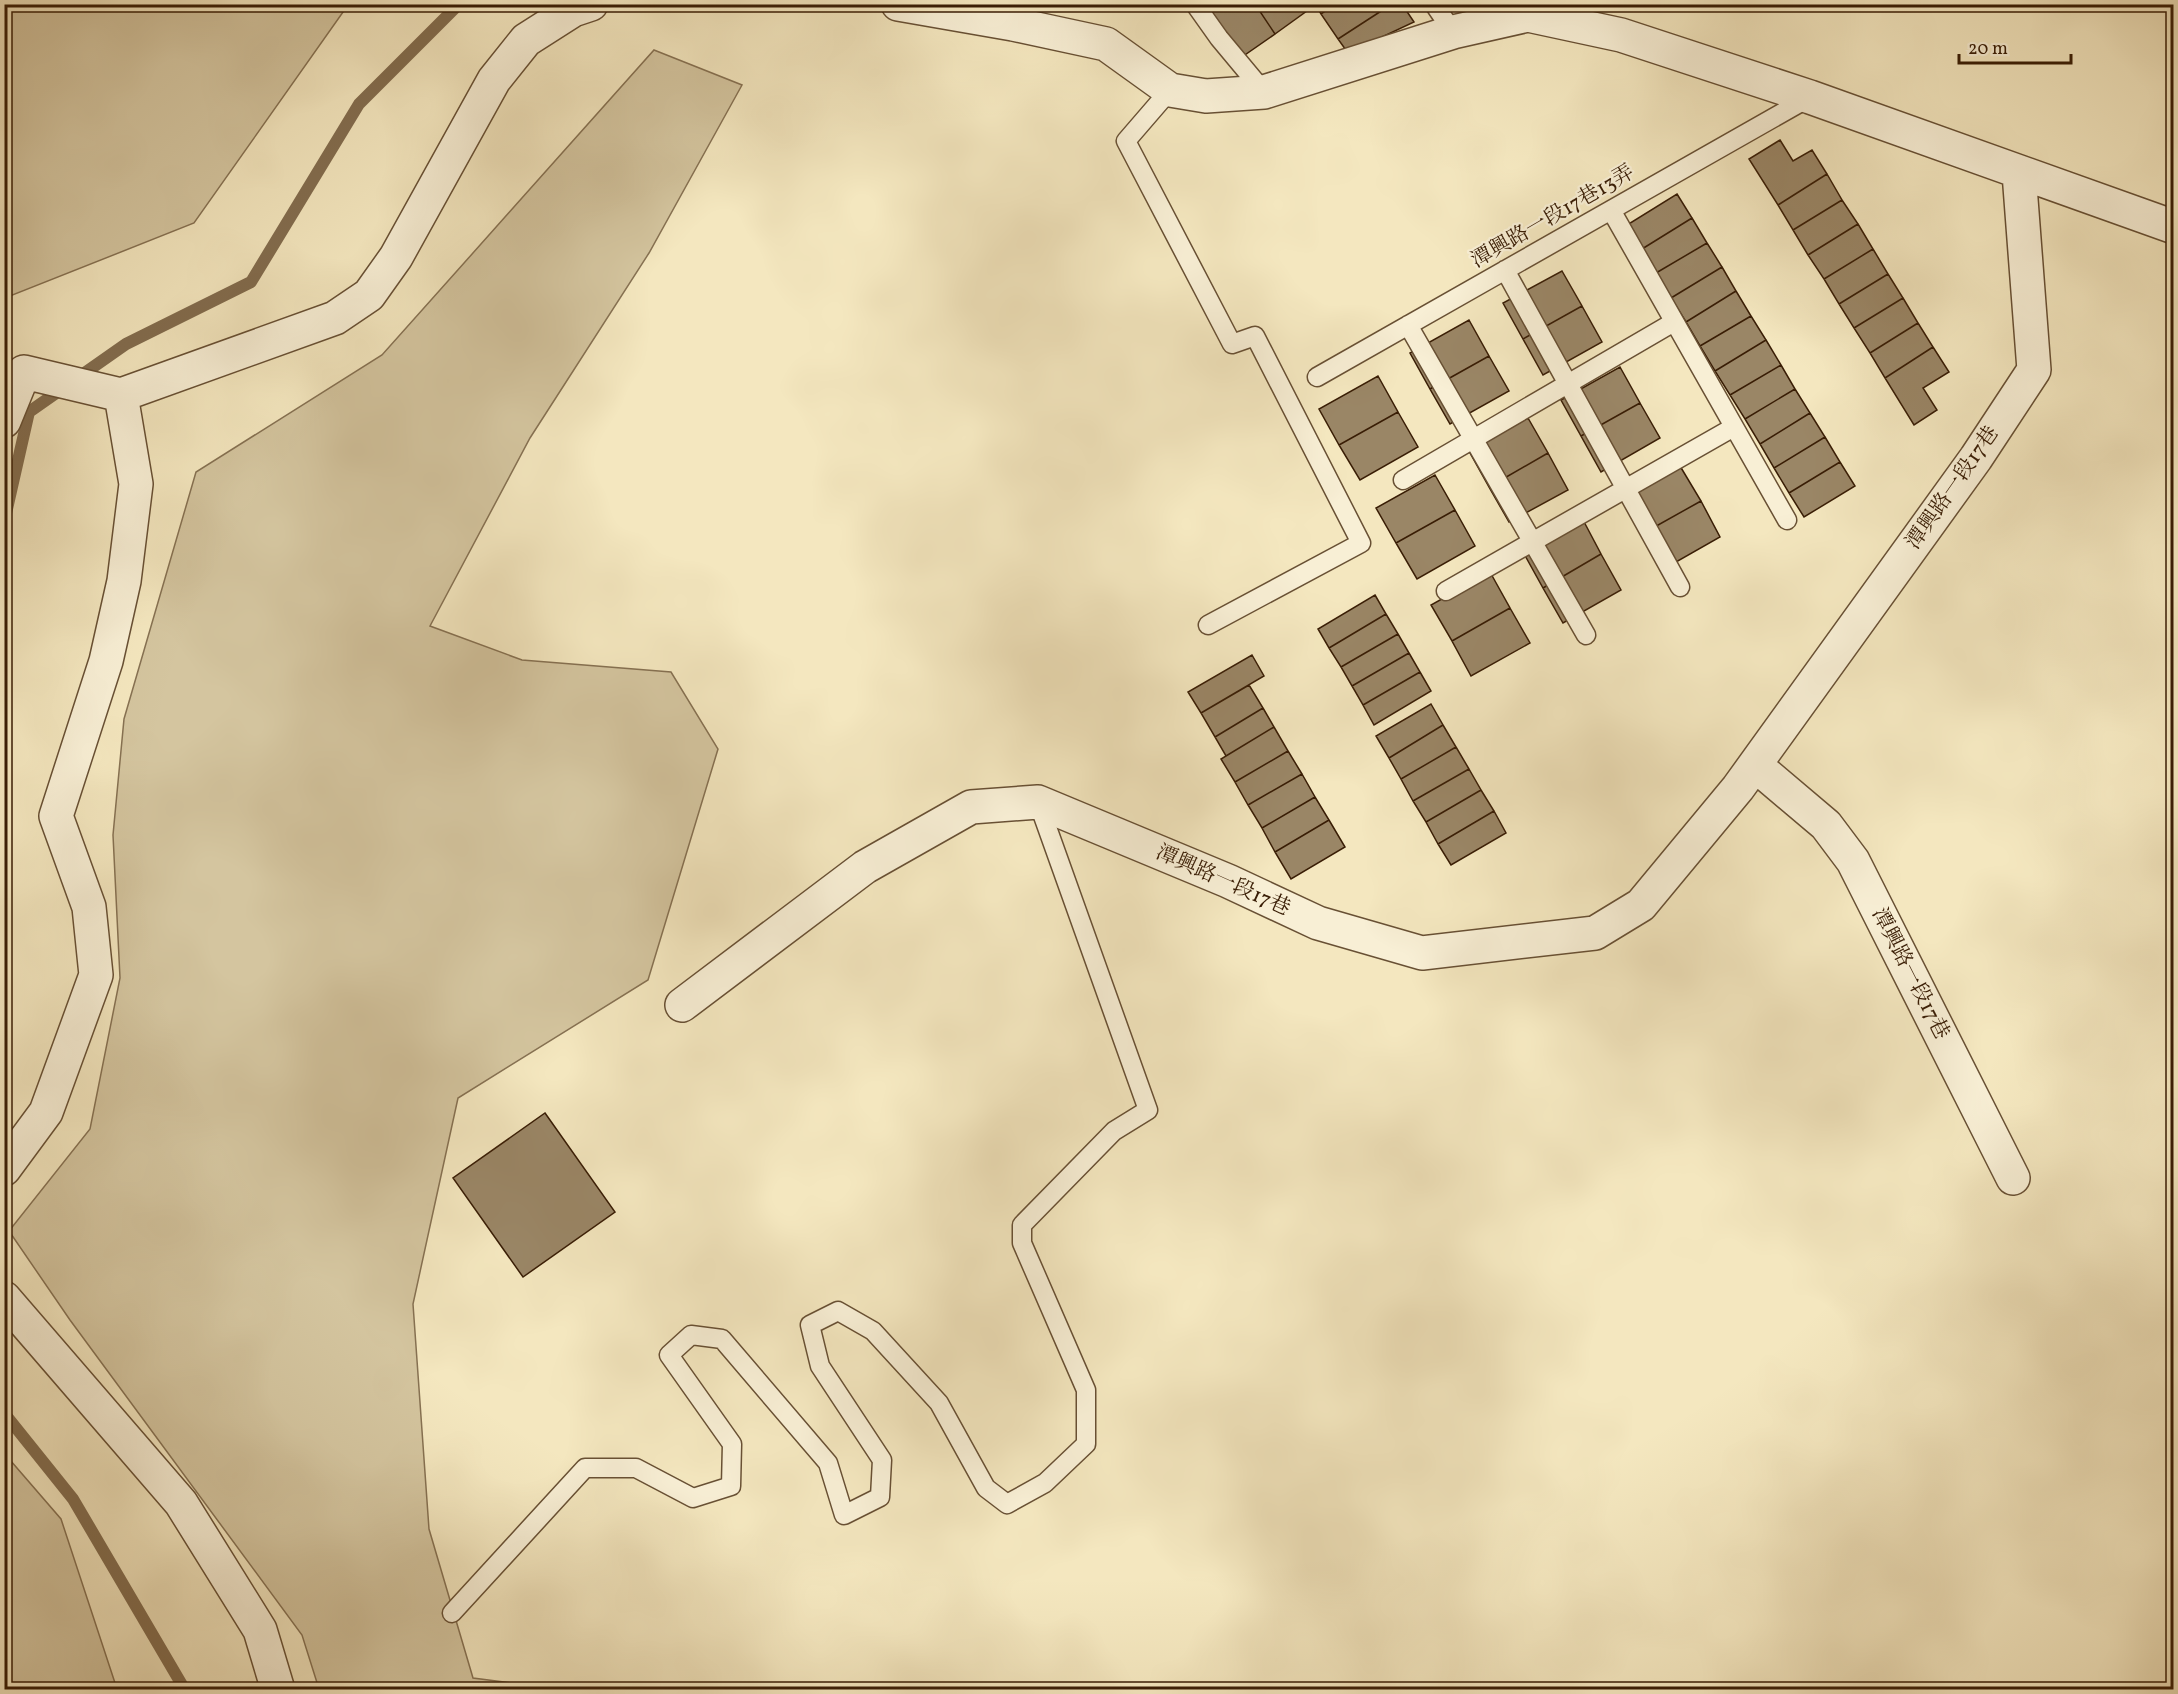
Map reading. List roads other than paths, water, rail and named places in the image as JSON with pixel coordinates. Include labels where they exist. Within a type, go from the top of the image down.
[{"type":"street","points":[[4,421],[24,372],[121,395],[335,318],[369,295],[396,256],[494,80],[526,40],[573,10],[591,4]]},
{"type":"street","points":[[898,4],[1013,24],[1106,44],[1170,90],[1206,96],[1264,92],[1453,32],[1528,15],[1621,35],[1810,97],[2174,227]]},
{"type":"street","name":"潭興路一段17巷","points":[[682,1005],[865,867],[971,807],[1038,802],[1228,881],[1318,922],[1422,953],[1595,933],[1641,905],[1755,765],[1976,458],[2034,370],[2019,173]]},
{"type":"street","points":[[4,1168],[46,1112],[96,975],[89,907],[56,816],[106,661],[124,580],[136,484],[121,395]]},
{"type":"street","name":"潭興路一段17巷","points":[[1755,765],[1826,825],[1853,861],[2013,1178]]},
{"type":"street","points":[[11,1312],[181,1503],[260,1630],[278,1689]]},
{"type":"lane","points":[[1197,4],[1219,38],[1264,92]]},
{"type":"lane","points":[[1434,4],[1453,32]]},
{"type":"lane","points":[[1170,90],[1126,141],[1232,344],[1255,336],[1361,543],[1208,625]]},
{"type":"lane","name":"潭興路一段17巷13弄","points":[[1317,377],[1810,97]]},
{"type":"lane","points":[[1611,210],[1787,520]]},
{"type":"lane","points":[[1505,270],[1680,587]]},
{"type":"lane","points":[[1403,480],[1674,322]]},
{"type":"lane","points":[[1408,325],[1586,635]]},
{"type":"lane","points":[[1446,591],[1734,427]]},
{"type":"lane","points":[[452,1613],[585,1467],[636,1468],[693,1498],[731,1486],[732,1444],[669,1355],[691,1335],[722,1339],[828,1463],[844,1515],[880,1497],[882,1460],[820,1366],[810,1325],[838,1311],[873,1331],[939,1403],[986,1488],[1007,1504],[1045,1483],[1086,1444],[1086,1390],[1022,1243],[1022,1225],[1114,1131],[1148,1110],[1038,802]]},
{"type":"waterway","points":[[4,522],[29,412],[126,344],[251,282],[359,104],[459,4]]},
{"type":"waterway","points":[[4,1413],[73,1499],[185,1690]]}]
